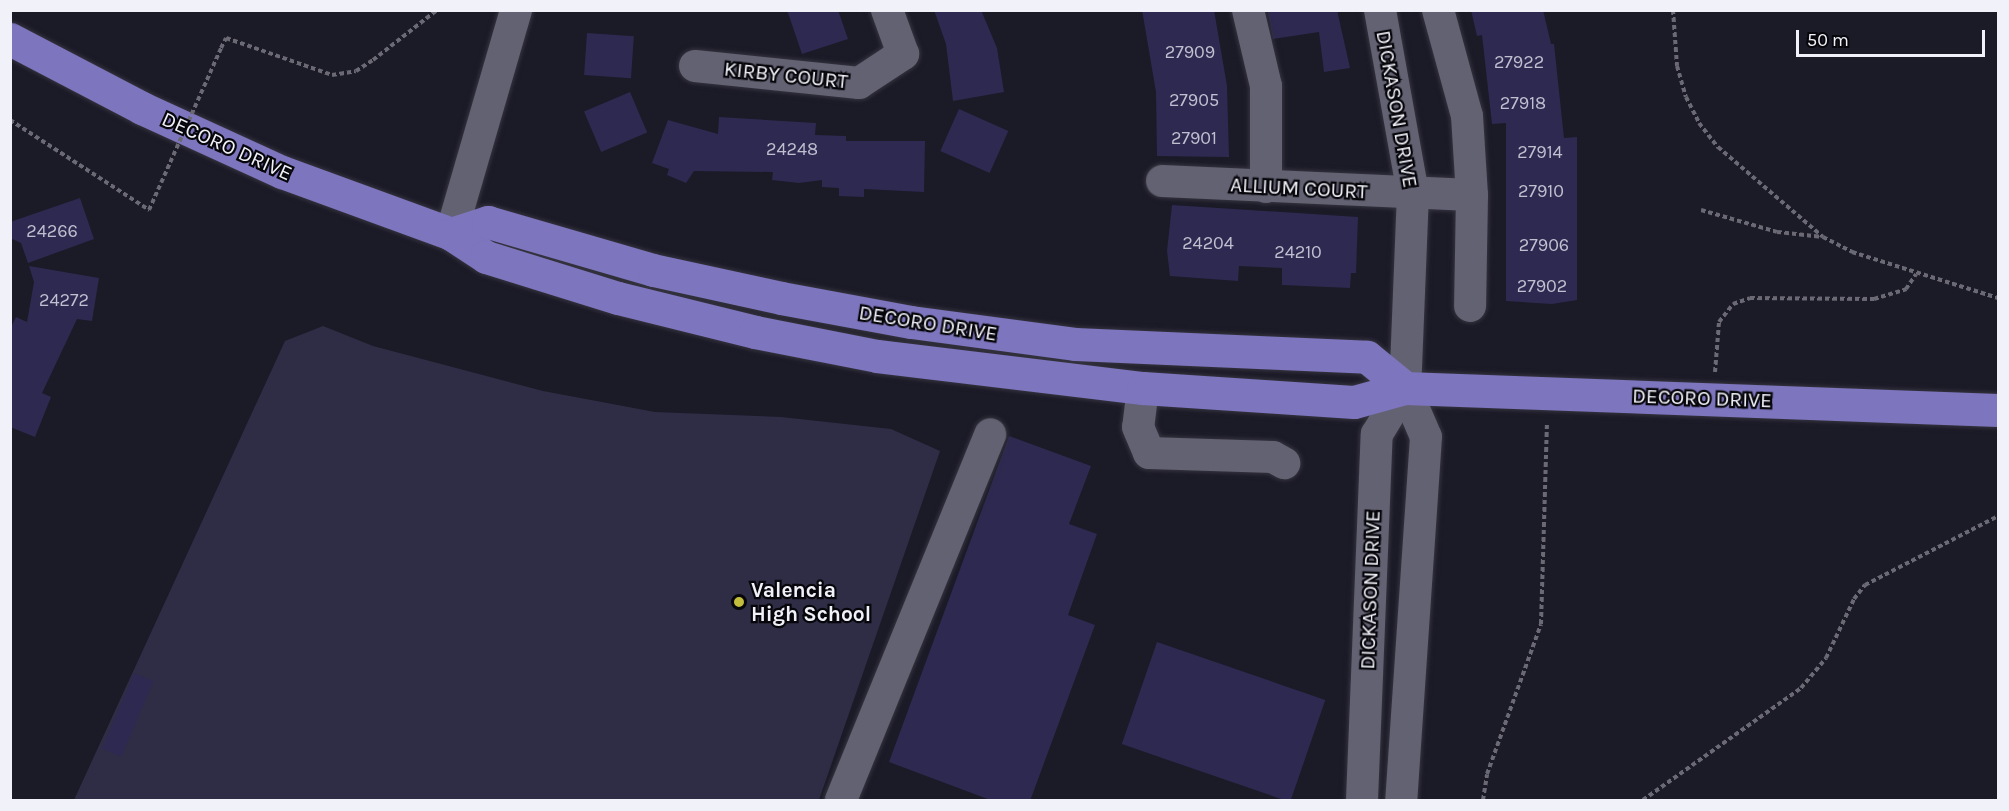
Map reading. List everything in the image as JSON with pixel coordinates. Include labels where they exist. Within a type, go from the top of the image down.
[{"type":"main road","name":"DECORO DRIVE","points":[[10,39],[142,108],[282,172],[451,234],[486,256],[618,298],[755,332],[889,358],[1143,388],[1354,402],[1405,387],[1998,410]]},
{"type":"main road","name":"DECORO DRIVE","points":[[451,234],[488,222],[653,270],[781,298],[1040,339],[1230,353],[1367,357],[1405,387]]},
{"type":"street","points":[[451,234],[516,10]]},
{"type":"street","name":"KIRBY COURT","points":[[695,66],[859,83],[903,54],[887,10]]},
{"type":"street","points":[[1248,10],[1266,86],[1266,187]]},
{"type":"street","name":"DICKASON DRIVE","points":[[1380,10],[1413,193],[1405,387],[1426,437],[1401,801]]},
{"type":"street","points":[[1438,10],[1467,116],[1472,195],[1470,306]]},
{"type":"street","name":"ALLIUM COURT","points":[[1162,181],[1472,195]]},
{"type":"street","name":"DICKASON DRIVE","points":[[1362,801],[1377,434],[1405,387]]},
{"type":"street","points":[[1143,388],[1138,427],[1149,453],[1273,457],[1284,463]]},
{"type":"street","points":[[841,801],[990,434]]},
{"type":"path","points":[[10,120],[149,210],[226,38],[332,75],[356,71],[437,10]]},
{"type":"path","points":[[1673,10],[1677,66],[1699,123],[1718,147],[1823,237],[1851,252],[1916,274],[1998,297]]},
{"type":"path","points":[[1701,210],[1777,232],[1823,237]]},
{"type":"path","points":[[1714,398],[1719,322],[1733,304],[1750,298],[1874,299],[1906,289],[1916,274]]},
{"type":"path","points":[[1483,801],[1487,774],[1541,624],[1550,392]]},
{"type":"path","points":[[1643,801],[1801,688],[1826,658],[1854,599],[1865,585],[1998,516]]},
{"type":"shaded area","points":[[323,326],[373,346],[543,391],[655,412],[781,417],[891,429],[940,451],[819,800],[74,800],[285,341]]},
{"type":"building","points":[[787,10],[838,10],[848,39],[802,54]]},
{"type":"building","points":[[934,10],[981,10],[997,48],[1004,92],[953,101],[946,44]]},
{"type":"building","points":[[1142,10],[1214,10],[1227,86],[1229,157],[1157,156],[1156,92]]},
{"type":"building","points":[[1267,10],[1337,10],[1350,68],[1324,72],[1319,32],[1273,39]]},
{"type":"building","points":[[1471,10],[1543,10],[1551,44],[1554,44],[1564,138],[1577,137],[1577,300],[1552,304],[1506,301],[1506,123],[1492,124],[1482,35],[1477,36]]},
{"type":"building","points":[[587,33],[634,36],[631,78],[584,75]]},
{"type":"building","points":[[630,92],[647,133],[601,152],[584,112]]},
{"type":"building","points":[[959,109],[1008,131],[990,173],[940,151]]},
{"type":"building","points":[[719,117],[816,123],[815,135],[846,136],[846,141],[925,141],[924,192],[864,189],[864,197],[839,196],[839,188],[822,187],[822,180],[799,183],[772,180],[773,172],[694,171],[686,183],[667,175],[669,169],[652,163],[668,120],[718,134]]},
{"type":"building","points":[[80,198],[94,239],[28,263],[21,243],[10,238],[10,222]]},
{"type":"building","points":[[1172,205],[1358,217],[1356,273],[1351,273],[1350,288],[1282,285],[1282,268],[1239,266],[1238,281],[1170,276],[1167,251]]},
{"type":"building","points":[[29,266],[99,278],[92,321],[77,319],[42,393],[51,397],[35,437],[10,427],[10,329],[16,317],[27,322],[34,282]]},
{"type":"building","points":[[1009,436],[1091,466],[1069,524],[1097,534],[1068,615],[1095,625],[1030,801],[993,801],[889,762]]},
{"type":"building","points":[[1157,642],[1325,700],[1291,800],[1284,800],[1122,744]]},
{"type":"building","points":[[134,673],[153,681],[121,757],[102,748]]},
{"type":"place","name":"Valencia High School","points":[[739,602]]}]
